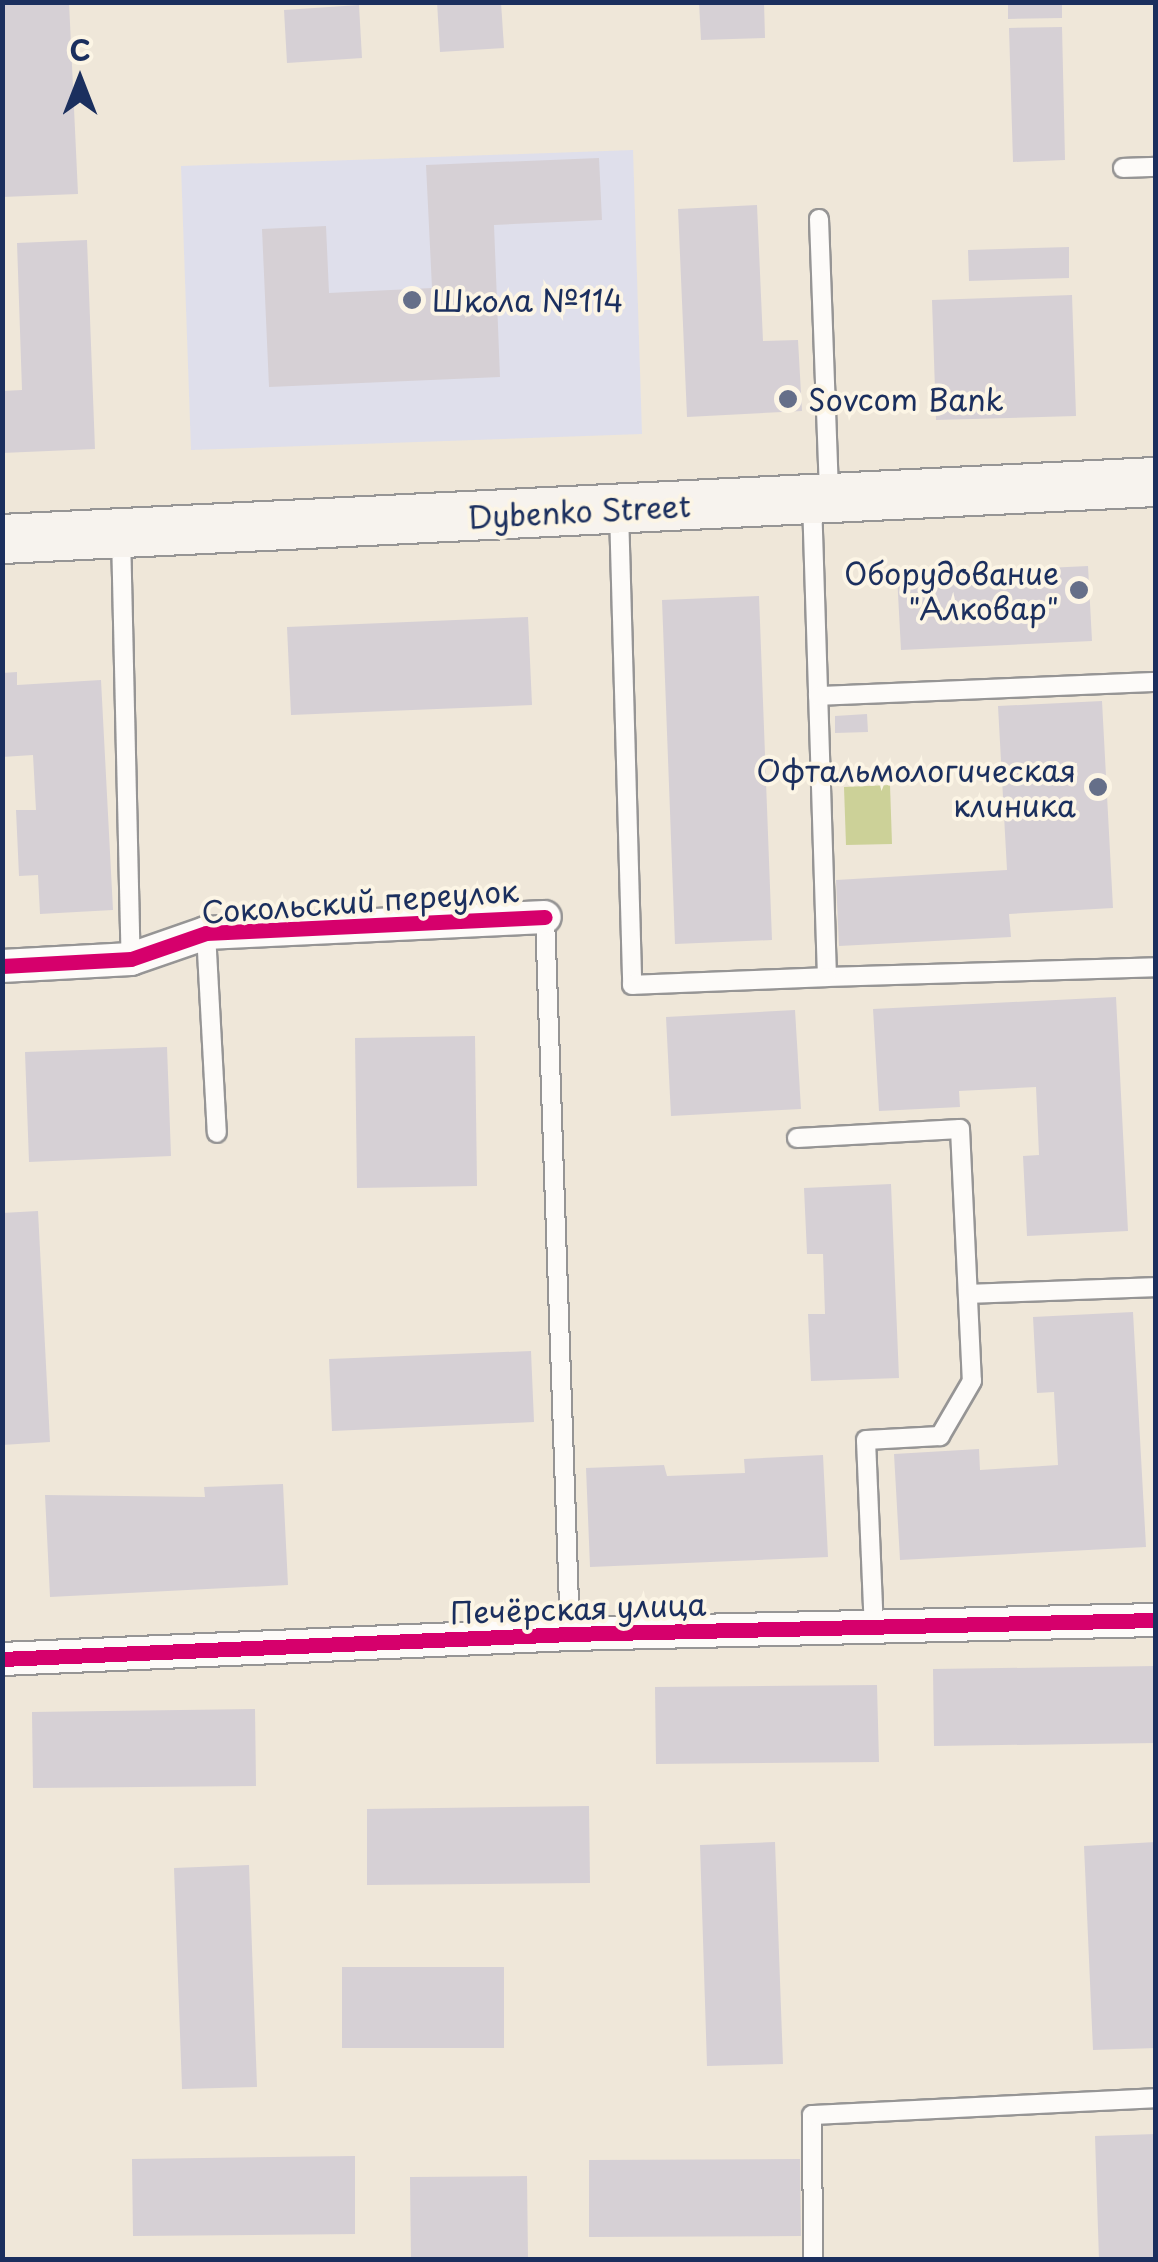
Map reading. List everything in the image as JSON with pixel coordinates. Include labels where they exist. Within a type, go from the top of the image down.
[{"type":"main road","name":"Dybenko Street","points":[[2,539],[1156,482]]},
{"type":"street","name":"Сокольский переулок","points":[[2,966],[131,959],[206,934],[545,918]]},
{"type":"street","name":"Печёрская улица","points":[[2,1659],[570,1634],[1156,1620]]},
{"type":"lane","points":[[1123,168],[1156,168]]},
{"type":"lane","points":[[819,219],[818,696],[827,977]]},
{"type":"lane","points":[[619,508],[632,984],[1156,967]]},
{"type":"lane","points":[[121,534],[131,959]]},
{"type":"lane","points":[[818,696],[1156,682]]},
{"type":"lane","points":[[545,918],[570,1634]]},
{"type":"lane","points":[[206,934],[217,1133]]},
{"type":"lane","points":[[796,1138],[960,1129],[972,1381],[940,1436],[866,1440],[874,1627]]},
{"type":"lane","points":[[968,1294],[1156,1287]]},
{"type":"lane","points":[[813,2260],[812,2116],[1156,2098]]},
{"type":"shaded area","name":"Школа №114","points":[[633,150],[642,434],[191,450],[181,166]]},
{"type":"green space","points":[[890,785],[892,844],[846,845],[844,787]]},
{"type":"building","points":[[2,2],[69,2],[78,194],[2,197]]},
{"type":"building","points":[[437,2],[501,2],[504,48],[440,52]]},
{"type":"building","points":[[699,2],[764,2],[765,38],[701,40]]},
{"type":"building","points":[[1008,2],[1062,2],[1062,18],[1008,19]]},
{"type":"building","points":[[359,5],[362,58],[287,63],[284,10]]},
{"type":"building","points":[[1062,27],[1065,160],[1013,162],[1009,28]]},
{"type":"building","points":[[599,158],[602,220],[494,225],[500,377],[269,387],[262,229],[326,226],[329,293],[432,288],[426,165]]},
{"type":"building","points":[[757,205],[763,341],[798,340],[802,411],[687,417],[678,209]]},
{"type":"building","points":[[87,240],[95,449],[2,453],[2,391],[22,390],[17,243]]},
{"type":"building","points":[[1069,247],[1069,278],[969,281],[968,250]]},
{"type":"building","points":[[1072,295],[1076,416],[936,420],[932,300]]},
{"type":"building","points":[[1088,566],[1092,641],[901,650],[897,575]]},
{"type":"building","points":[[759,596],[772,940],[675,944],[662,600]]},
{"type":"building","points":[[528,617],[532,705],[291,715],[287,627]]},
{"type":"building","points":[[17,672],[17,685],[101,680],[113,910],[40,914],[38,875],[19,876],[16,810],[36,810],[33,755],[2,757],[2,673]]},
{"type":"building","points":[[1102,701],[1113,908],[1009,914],[1011,937],[839,946],[836,880],[1007,870],[998,706]]},
{"type":"building","points":[[867,714],[868,732],[835,733],[835,716]]},
{"type":"building","points":[[1116,997],[1128,1231],[1027,1236],[1023,1156],[1039,1155],[1036,1087],[959,1091],[960,1107],[879,1111],[873,1009]]},
{"type":"building","points":[[795,1010],[801,1109],[671,1116],[666,1017]]},
{"type":"building","points":[[475,1036],[477,1186],[357,1188],[355,1038]]},
{"type":"building","points":[[167,1047],[171,1156],[29,1162],[25,1052]]},
{"type":"building","points":[[891,1184],[899,1378],[811,1381],[808,1314],[825,1314],[823,1254],[807,1254],[804,1188]]},
{"type":"building","points":[[38,1211],[50,1442],[2,1445],[2,1213]]},
{"type":"building","points":[[1133,1312],[1146,1547],[900,1560],[894,1454],[979,1449],[980,1470],[1058,1465],[1054,1392],[1037,1393],[1033,1317]]},
{"type":"building","points":[[531,1351],[534,1422],[332,1431],[329,1359]]},
{"type":"building","points":[[823,1455],[828,1557],[590,1567],[586,1468],[664,1465],[667,1476],[745,1473],[744,1459]]},
{"type":"building","points":[[283,1484],[288,1585],[50,1597],[45,1495],[205,1497],[204,1487]]},
{"type":"building","points":[[1155,1666],[1156,1743],[934,1746],[933,1669]]},
{"type":"building","points":[[877,1685],[879,1762],[656,1764],[655,1687]]},
{"type":"building","points":[[255,1709],[256,1786],[33,1788],[32,1712]]},
{"type":"building","points":[[589,1806],[590,1883],[367,1885],[367,1809]]},
{"type":"building","points":[[775,1842],[783,2064],[707,2066],[700,1845]]},
{"type":"building","points":[[1156,1842],[1156,2048],[1093,2050],[1084,1846]]},
{"type":"building","points":[[249,1865],[257,2087],[182,2089],[174,1868]]},
{"type":"building","points":[[342,1967],[504,1967],[504,2048],[342,2048]]},
{"type":"building","points":[[1156,2134],[1156,2260],[1099,2260],[1095,2136]]},
{"type":"building","points":[[355,2156],[355,2234],[133,2236],[132,2159]]},
{"type":"building","points":[[800,2159],[801,2236],[589,2237],[589,2160]]},
{"type":"building","points":[[527,2176],[528,2260],[411,2260],[410,2177]]},
{"type":"cycle path","points":[[2,966],[131,959],[206,933],[545,917]]},
{"type":"cycle path","points":[[2,1659],[570,1634],[1156,1620]]},
{"type":"place","name":"Школа №114","points":[[412,300]]},
{"type":"place","name":"Sovcom Bank","points":[[788,399]]},
{"type":"place","name":"Оборудование \"Алковар\"","points":[[1079,590]]},
{"type":"place","name":"Офтальмологическая клиника","points":[[1098,787]]}]
